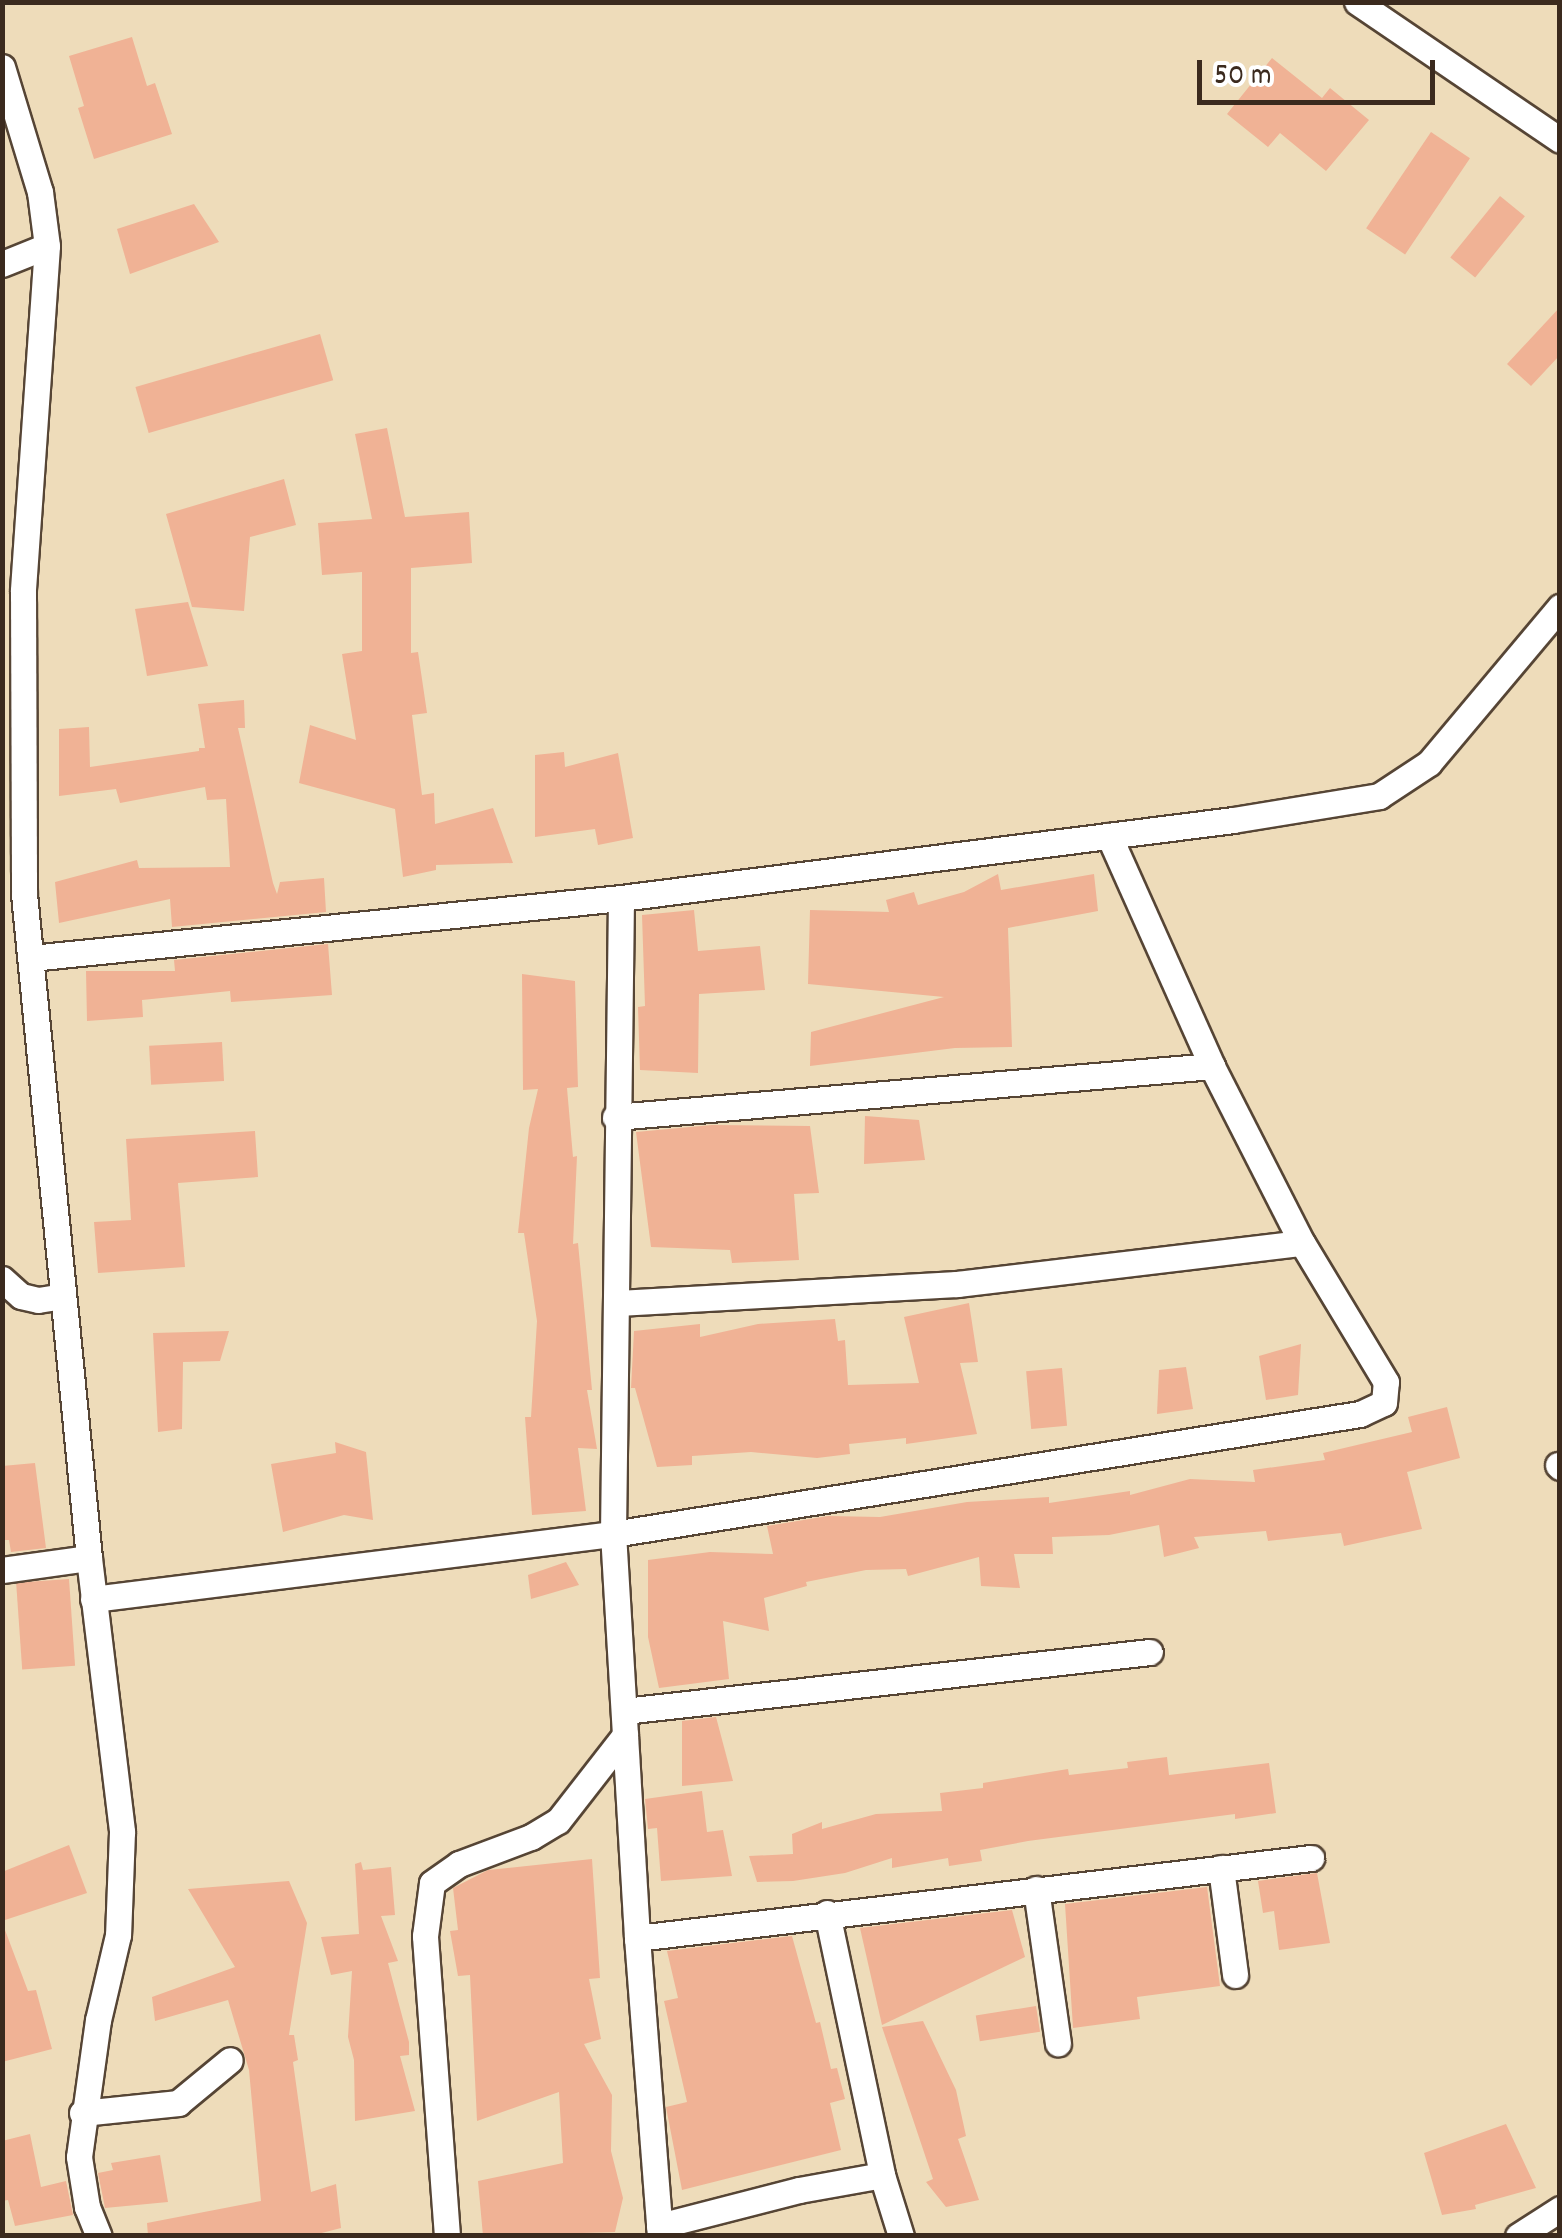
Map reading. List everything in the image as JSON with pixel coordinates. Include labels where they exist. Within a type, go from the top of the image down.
[{"type":"street","points":[[1363,4],[1560,140]]},
{"type":"street","points":[[2,66],[40,192],[48,246],[23,591],[24,894],[93,1600],[122,1832],[118,1935],[82,2113],[82,2182],[99,2236]]},
{"type":"street","points":[[2,264],[48,246]]},
{"type":"street","points":[[32,958],[621,898],[1109,836],[1379,796],[1409,781],[1429,763],[1560,607]]},
{"type":"street","points":[[93,1600],[613,1534],[1360,1414],[1384,1404],[1386,1382],[1302,1243],[1212,1066],[1109,836]]},
{"type":"street","points":[[621,898],[615,1117],[613,1534],[659,2231],[798,2190],[882,2175]]},
{"type":"street","points":[[615,1117],[1212,1066]]},
{"type":"street","points":[[617,1303],[957,1284],[1302,1243]]},
{"type":"street","points":[[2,1279],[22,1296],[62,1296]]},
{"type":"street","points":[[2,1570],[89,1558]]},
{"type":"street","points":[[447,2236],[425,1936],[432,1883],[459,1864],[531,1838],[558,1821],[624,1723],[1150,1652]]},
{"type":"street","points":[[637,1938],[1311,1858]]},
{"type":"street","points":[[1221,1868],[1235,1974]]},
{"type":"street","points":[[1036,1889],[1058,2043]]},
{"type":"street","points":[[827,1913],[882,2175],[902,2236]]},
{"type":"street","points":[[82,2113],[178,2103],[230,2060]]},
{"type":"street","points":[[1518,2236],[1560,2208]]},
{"type":"building","points":[[132,37],[147,86],[155,83],[172,134],[94,159],[78,108],[84,106],[69,56]]},
{"type":"building","points":[[1272,58],[1322,98],[1330,88],[1369,120],[1326,171],[1280,133],[1268,147],[1227,114]]},
{"type":"building","points":[[1431,132],[1470,158],[1405,254],[1366,228]]},
{"type":"building","points":[[1500,196],[1525,216],[1475,278],[1450,257]]},
{"type":"building","points":[[194,204],[219,242],[130,274],[117,229]]},
{"type":"building","points":[[1560,307],[1560,355],[1531,386],[1507,364]]},
{"type":"building","points":[[320,334],[333,380],[149,433],[135,387]]},
{"type":"building","points":[[387,428],[405,517],[469,512],[472,563],[411,568],[411,653],[418,652],[427,713],[412,715],[422,795],[434,793],[435,824],[493,808],[513,863],[436,865],[436,870],[403,877],[395,809],[299,783],[310,725],[356,740],[342,654],[362,651],[362,572],[322,575],[318,523],[372,519],[355,434]]},
{"type":"building","points":[[284,479],[296,525],[250,537],[244,611],[192,607],[166,514]]},
{"type":"building","points":[[188,602],[208,666],[147,676],[135,609]]},
{"type":"building","points":[[244,700],[245,728],[238,728],[277,894],[280,882],[324,878],[326,912],[172,927],[170,899],[59,923],[55,882],[137,860],[139,868],[230,867],[226,799],[207,800],[205,787],[120,803],[116,789],[59,796],[59,729],[89,727],[90,767],[199,751],[205,748],[198,704]]},
{"type":"building","points":[[564,752],[565,767],[618,753],[633,838],[598,845],[595,829],[535,837],[535,755]]},
{"type":"building","points":[[998,874],[1001,890],[1094,874],[1098,911],[1008,928],[1012,1047],[955,1048],[810,1066],[811,1032],[944,997],[808,984],[810,910],[889,912],[886,900],[914,892],[918,905],[964,892]]},
{"type":"building","points":[[694,910],[698,951],[760,946],[765,990],[699,994],[698,1073],[640,1070],[638,1007],[645,1006],[642,915]]},
{"type":"building","points":[[328,944],[332,995],[231,1002],[230,991],[142,1000],[143,1017],[87,1021],[86,971],[175,971],[174,960]]},
{"type":"building","points":[[522,974],[575,981],[578,1087],[567,1088],[573,1157],[577,1156],[573,1244],[578,1243],[592,1390],[587,1390],[597,1449],[578,1448],[586,1511],[532,1515],[525,1417],[531,1417],[537,1321],[524,1233],[518,1233],[529,1128],[538,1089],[523,1090]]},
{"type":"building","points":[[222,1042],[224,1081],[151,1085],[149,1046]]},
{"type":"building","points":[[865,1116],[919,1120],[925,1160],[864,1164]]},
{"type":"building","points":[[712,1125],[810,1126],[819,1193],[794,1194],[799,1260],[732,1263],[730,1250],[651,1247],[636,1132]]},
{"type":"building","points":[[255,1131],[258,1177],[178,1183],[185,1267],[98,1273],[94,1222],[131,1220],[126,1139]]},
{"type":"building","points":[[969,1303],[978,1362],[960,1363],[977,1434],[906,1444],[906,1438],[849,1444],[850,1454],[817,1458],[751,1452],[692,1456],[692,1465],[657,1467],[635,1388],[631,1388],[634,1331],[700,1324],[700,1337],[758,1324],[835,1319],[838,1341],[845,1340],[848,1385],[919,1383],[904,1317]]},
{"type":"building","points":[[229,1331],[220,1361],[183,1362],[182,1429],[158,1432],[153,1333]]},
{"type":"building","points":[[1301,1344],[1298,1395],[1266,1400],[1259,1356]]},
{"type":"building","points":[[1186,1367],[1193,1409],[1157,1414],[1159,1370]]},
{"type":"building","points":[[1062,1368],[1067,1426],[1031,1429],[1026,1371]]},
{"type":"building","points":[[1447,1407],[1460,1458],[1407,1472],[1422,1529],[1344,1546],[1341,1533],[1268,1541],[1266,1531],[1194,1537],[1199,1548],[1164,1557],[1159,1525],[1109,1535],[1052,1537],[1053,1554],[1014,1554],[1020,1588],[981,1586],[979,1557],[908,1576],[906,1569],[866,1570],[806,1582],[807,1586],[764,1598],[769,1631],[723,1621],[729,1679],[659,1688],[648,1637],[648,1560],[710,1552],[773,1554],[767,1526],[828,1516],[880,1517],[967,1502],[1049,1497],[1049,1503],[1130,1491],[1130,1495],[1190,1479],[1255,1482],[1253,1470],[1325,1460],[1323,1453],[1412,1432],[1408,1417]]},
{"type":"building","points":[[335,1442],[366,1452],[373,1520],[344,1515],[283,1532],[271,1464],[336,1453]]},
{"type":"building","points":[[35,1463],[46,1548],[11,1552],[9,1540],[2,1540],[2,1466]]},
{"type":"building","points":[[566,1562],[579,1585],[531,1599],[528,1575]]},
{"type":"building","points":[[69,1579],[75,1666],[22,1669],[16,1583]]},
{"type":"building","points":[[716,1717],[733,1781],[682,1786],[682,1721]]},
{"type":"building","points":[[1167,1757],[1169,1775],[1269,1763],[1276,1813],[1235,1819],[1235,1814],[1028,1841],[980,1850],[982,1861],[949,1866],[948,1858],[892,1868],[892,1858],[845,1873],[793,1881],[757,1882],[749,1856],[793,1854],[792,1834],[822,1822],[822,1829],[876,1814],[942,1811],[940,1793],[983,1788],[983,1783],[1068,1769],[1069,1775],[1128,1768],[1127,1762]]},
{"type":"building","points":[[702,1791],[707,1832],[723,1830],[732,1876],[661,1881],[657,1828],[648,1829],[645,1799]]},
{"type":"building","points":[[69,1845],[87,1893],[5,1920],[2,1872]]},
{"type":"building","points":[[592,1859],[600,1978],[589,1979],[601,2039],[584,2044],[612,2095],[611,2151],[623,2198],[615,2232],[483,2236],[478,2181],[563,2163],[559,2092],[477,2121],[470,1975],[458,1976],[450,1931],[458,1930],[453,1888],[488,1870]]},
{"type":"building","points":[[361,1862],[363,1870],[391,1867],[395,1915],[381,1916],[398,1961],[388,1963],[409,2042],[409,2055],[400,2056],[415,2111],[355,2121],[354,2060],[348,2037],[352,1971],[331,1975],[321,1937],[359,1934],[355,1864]]},
{"type":"building","points":[[1317,1873],[1330,1943],[1279,1950],[1274,1911],[1263,1913],[1258,1881]]},
{"type":"building","points":[[289,1881],[307,1923],[289,2035],[294,2035],[298,2060],[293,2062],[311,2192],[336,2184],[341,2228],[310,2236],[148,2236],[147,2223],[261,2201],[249,2070],[228,2000],[155,2021],[152,1997],[235,1967],[188,1889]]},
{"type":"building","points":[[1207,1887],[1220,1986],[1137,1997],[1140,2019],[1073,2028],[1065,1904]]},
{"type":"building","points":[[1012,1910],[1025,1957],[882,2025],[860,1928]]},
{"type":"building","points":[[5,1930],[28,1991],[36,1990],[52,2049],[2,2062]]},
{"type":"building","points":[[792,1936],[816,2023],[820,2022],[831,2069],[837,2068],[845,2099],[830,2103],[841,2150],[682,2190],[666,2107],[687,2102],[664,2001],[678,1998],[667,1951]]},
{"type":"building","points":[[1036,2006],[1040,2032],[980,2041],[976,2016]]},
{"type":"building","points":[[923,2021],[956,2090],[966,2136],[958,2139],[979,2200],[946,2207],[926,2182],[933,2179],[882,2027]]},
{"type":"building","points":[[1506,2124],[1536,2188],[1475,2205],[1476,2209],[1442,2215],[1424,2153]]},
{"type":"building","points":[[30,2134],[41,2187],[66,2181],[73,2215],[15,2226],[8,2200],[2,2201],[2,2141]]},
{"type":"building","points":[[160,2155],[168,2202],[105,2208],[98,2173],[113,2170],[111,2163]]}]
